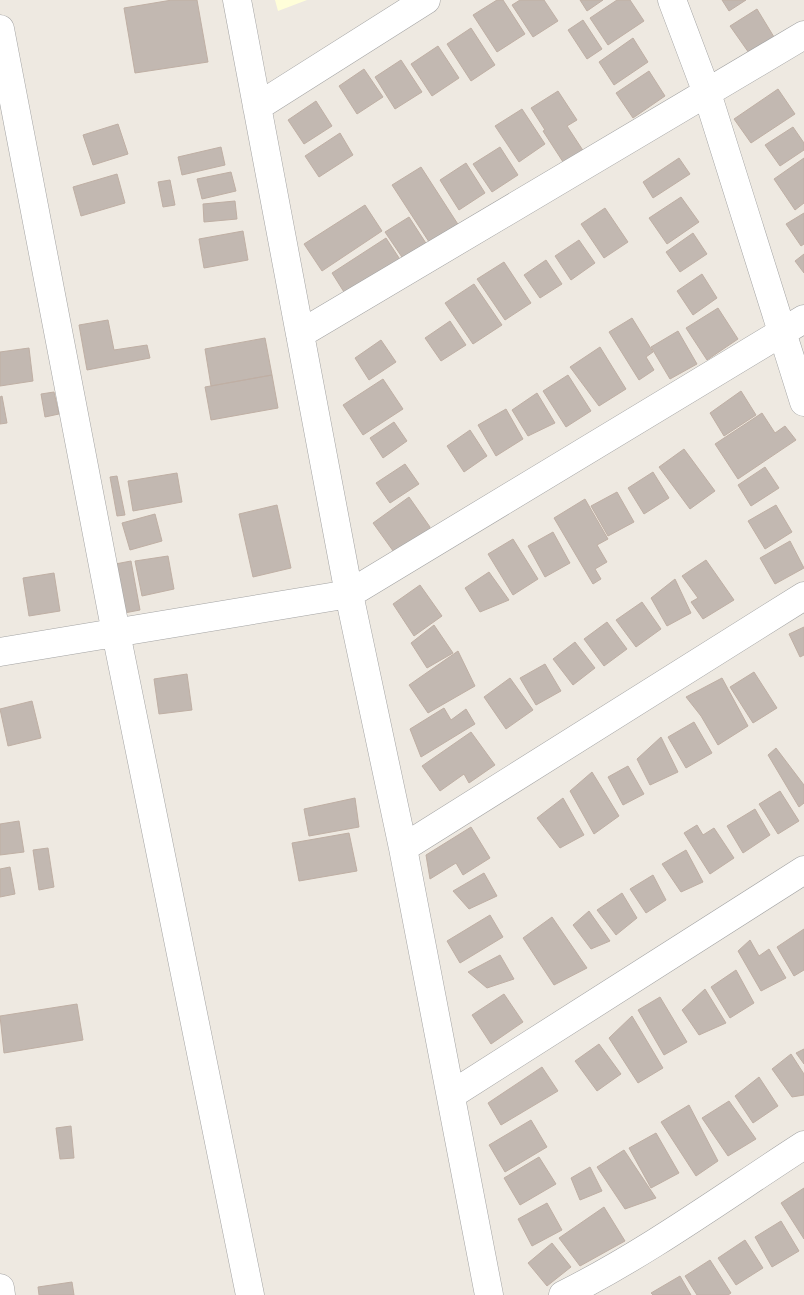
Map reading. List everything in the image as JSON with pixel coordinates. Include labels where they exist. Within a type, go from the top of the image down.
[{"type":"street","points":[[237,0],[349,594],[403,848],[488,1295]]},
{"type":"street","points":[[257,107],[426,0]]},
{"type":"street","points":[[672,0],[793,326],[804,402]]},
{"type":"street","points":[[0,29],[116,633],[250,1295]]},
{"type":"street","points":[[300,334],[804,35]]},
{"type":"street","points":[[0,652],[349,594],[793,326]]},
{"type":"street","points":[[403,848],[804,596]]},
{"type":"street","points":[[451,1095],[804,870]]},
{"type":"street","points":[[563,1295],[592,1281],[804,1145]]},
{"type":"street","points":[[0,1288],[1,1295]]},
{"type":"shaded area","points":[[275,0],[307,0],[278,11]]},
{"type":"building","points":[[172,0],[197,0],[208,62],[135,73],[124,8]]},
{"type":"building","points":[[497,0],[503,0],[525,34],[497,52],[473,15]]},
{"type":"building","points":[[520,0],[544,0],[558,21],[533,37],[512,5]]},
{"type":"building","points":[[580,0],[603,0],[587,11]]},
{"type":"building","points":[[617,0],[630,0],[644,21],[608,45],[590,18]]},
{"type":"building","points":[[722,0],[746,0],[729,11]]},
{"type":"building","points":[[757,9],[774,37],[749,53],[730,26]]},
{"type":"building","points":[[583,20],[602,49],[587,59],[568,30]]},
{"type":"building","points":[[471,28],[495,65],[471,81],[447,44]]},
{"type":"building","points":[[633,38],[648,62],[614,85],[599,62]]},
{"type":"building","points":[[438,46],[459,78],[432,96],[411,64]]},
{"type":"building","points":[[401,60],[422,92],[395,109],[375,77]]},
{"type":"building","points":[[364,69],[383,97],[357,114],[339,86]]},
{"type":"building","points":[[649,71],[665,96],[633,118],[616,93]]},
{"type":"building","points":[[778,89],[795,114],[751,143],[734,119]]},
{"type":"building","points":[[558,91],[577,120],[567,126],[584,152],[565,165],[531,108]]},
{"type":"building","points":[[316,101],[332,126],[304,144],[288,120]]},
{"type":"building","points":[[522,109],[545,144],[519,162],[495,126]]},
{"type":"building","points":[[118,124],[128,154],[93,165],[83,135]]},
{"type":"building","points":[[793,127],[804,143],[804,150],[780,166],[765,145]]},
{"type":"building","points":[[340,133],[353,155],[319,177],[305,156]]},
{"type":"building","points":[[221,147],[225,165],[182,175],[178,157]]},
{"type":"building","points":[[500,147],[518,175],[492,192],[473,164]]},
{"type":"building","points":[[679,158],[690,174],[653,198],[643,182]]},
{"type":"building","points":[[804,158],[804,203],[795,210],[774,179]]},
{"type":"building","points":[[466,163],[485,193],[459,210],[440,180]]},
{"type":"building","points":[[421,167],[461,229],[433,248],[392,185]]},
{"type":"building","points":[[231,172],[236,191],[202,199],[197,179]]},
{"type":"building","points":[[117,174],[125,203],[81,216],[73,187]]},
{"type":"building","points":[[170,180],[175,205],[163,207],[158,182]]},
{"type":"building","points":[[681,197],[699,222],[667,244],[649,218]]},
{"type":"building","points":[[235,201],[237,219],[204,222],[203,204]]},
{"type":"building","points":[[365,205],[382,231],[322,271],[304,244]]},
{"type":"building","points":[[605,208],[628,242],[604,258],[581,224]]},
{"type":"building","points":[[804,213],[804,244],[801,246],[786,224]]},
{"type":"building","points":[[409,217],[431,251],[408,266],[385,232]]},
{"type":"building","points":[[243,231],[248,260],[204,268],[199,239]]},
{"type":"building","points":[[693,233],[707,254],[680,272],[666,252]]},
{"type":"building","points":[[386,238],[403,264],[349,300],[332,273]]},
{"type":"building","points":[[579,240],[595,263],[571,280],[555,256]]},
{"type":"building","points":[[804,254],[804,273],[795,261]]},
{"type":"building","points":[[546,260],[562,284],[540,298],[524,275]]},
{"type":"building","points":[[504,262],[531,303],[505,320],[477,279]]},
{"type":"building","points":[[702,274],[717,298],[693,315],[677,291]]},
{"type":"building","points":[[474,284],[502,325],[473,344],[445,303]]},
{"type":"building","points":[[718,308],[738,339],[707,360],[686,328]]},
{"type":"building","points":[[632,318],[653,352],[646,357],[654,370],[639,380],[609,332]]},
{"type":"building","points":[[108,320],[114,350],[147,345],[150,358],[87,370],[79,325]]},
{"type":"building","points":[[450,321],[466,345],[441,361],[425,338]]},
{"type":"building","points":[[678,331],[697,364],[670,379],[651,347]]},
{"type":"building","points":[[265,338],[272,375],[211,386],[205,349]]},
{"type":"building","points":[[381,340],[396,362],[369,380],[355,358]]},
{"type":"building","points":[[600,347],[626,389],[599,406],[570,367]]},
{"type":"building","points":[[29,348],[33,381],[0,386],[0,352]]},
{"type":"building","points":[[272,375],[278,408],[211,420],[205,387]]},
{"type":"building","points":[[568,375],[591,411],[566,427],[543,391]]},
{"type":"building","points":[[383,379],[403,409],[363,435],[343,405]]},
{"type":"building","points":[[741,391],[756,415],[724,436],[710,413]]},
{"type":"building","points":[[54,392],[59,414],[45,417],[41,394]]},
{"type":"building","points":[[537,393],[555,423],[528,436],[512,410]]},
{"type":"building","points":[[2,396],[7,423],[0,424],[0,397]]},
{"type":"building","points":[[506,409],[523,439],[496,456],[478,425]]},
{"type":"building","points":[[762,413],[775,433],[785,426],[796,440],[738,479],[715,444]]},
{"type":"building","points":[[394,422],[407,441],[383,458],[370,438]]},
{"type":"building","points":[[470,430],[487,456],[464,472],[447,446]]},
{"type":"building","points":[[684,449],[715,491],[690,509],[659,467]]},
{"type":"building","points":[[405,464],[419,484],[390,503],[376,483]]},
{"type":"building","points":[[765,467],[779,488],[751,506],[738,485]]},
{"type":"building","points":[[653,472],[669,498],[644,514],[628,488]]},
{"type":"building","points":[[177,473],[182,502],[133,511],[128,481]]},
{"type":"building","points":[[117,476],[125,515],[117,516],[110,477]]},
{"type":"building","points":[[617,492],[634,522],[608,536],[591,506]]},
{"type":"building","points":[[409,497],[430,527],[429,531],[396,555],[373,523]]},
{"type":"building","points":[[585,499],[608,539],[597,545],[607,562],[595,569],[601,579],[593,584],[554,518]]},
{"type":"building","points":[[277,505],[291,568],[253,577],[239,514]]},
{"type":"building","points":[[776,505],[792,532],[765,549],[748,521]]},
{"type":"building","points":[[155,514],[162,541],[130,550],[122,523]]},
{"type":"building","points":[[553,532],[570,563],[545,577],[528,546]]},
{"type":"building","points":[[513,539],[538,579],[513,595],[488,554]]},
{"type":"building","points":[[790,541],[804,568],[775,584],[760,558]]},
{"type":"building","points":[[168,556],[174,589],[142,596],[135,561]]},
{"type":"building","points":[[706,560],[734,600],[703,619],[691,602],[698,598],[682,576]]},
{"type":"building","points":[[131,561],[140,610],[119,614],[110,565]]},
{"type":"building","points":[[489,572],[509,600],[480,612],[465,588]]},
{"type":"building","points":[[54,573],[60,611],[29,616],[23,578]]},
{"type":"building","points":[[675,579],[691,613],[667,626],[651,598]]},
{"type":"building","points":[[420,585],[442,616],[414,636],[393,604]]},
{"type":"building","points":[[642,602],[661,629],[636,647],[616,620]]},
{"type":"building","points":[[607,622],[627,649],[604,666],[584,639]]},
{"type":"building","points":[[434,625],[453,653],[427,668],[411,643]]},
{"type":"building","points":[[804,627],[804,655],[800,657],[789,634]]},
{"type":"building","points":[[575,642],[595,668],[573,685],[553,659]]},
{"type":"building","points":[[458,651],[475,686],[428,713],[409,685]]},
{"type":"building","points":[[545,664],[561,691],[536,705],[520,678]]},
{"type":"building","points":[[754,672],[777,708],[753,723],[730,687]]},
{"type":"building","points":[[187,674],[192,710],[159,714],[154,679]]},
{"type":"building","points":[[510,678],[533,710],[506,729],[484,697]]},
{"type":"building","points":[[722,678],[748,726],[718,745],[701,716],[686,697]]},
{"type":"building","points":[[32,701],[41,738],[8,746],[0,709]]},
{"type":"building","points":[[444,708],[451,720],[466,709],[475,724],[421,757],[410,729]]},
{"type":"building","points":[[694,722],[712,753],[686,768],[668,737]]},
{"type":"building","points":[[471,732],[495,765],[469,783],[464,774],[440,791],[422,766]]},
{"type":"building","points":[[661,737],[678,772],[650,785],[637,759]]},
{"type":"building","points":[[776,748],[804,785],[804,803],[799,807],[768,755]]},
{"type":"building","points":[[628,766],[644,794],[623,805],[608,777]]},
{"type":"building","points":[[592,772],[619,816],[594,834],[570,791]]},
{"type":"building","points":[[780,791],[799,821],[778,834],[759,804]]},
{"type":"building","points":[[355,798],[359,827],[309,836],[304,809]]},
{"type":"building","points":[[563,798],[584,835],[560,848],[537,818]]},
{"type":"building","points":[[755,809],[770,835],[743,853],[727,826]]},
{"type":"building","points":[[19,821],[24,852],[0,855],[0,824]]},
{"type":"building","points":[[697,825],[703,835],[714,828],[734,858],[710,874],[684,833]]},
{"type":"building","points":[[471,827],[490,858],[463,875],[456,863],[430,879],[426,855]]},
{"type":"building","points":[[349,833],[357,871],[299,881],[292,843]]},
{"type":"building","points":[[48,848],[54,887],[39,890],[33,850]]},
{"type":"building","points":[[686,850],[703,882],[681,892],[662,864]]},
{"type":"building","points":[[10,867],[15,894],[0,897],[0,869]]},
{"type":"building","points":[[484,873],[497,896],[469,909],[453,891]]},
{"type":"building","points":[[653,875],[666,900],[646,913],[630,889]]},
{"type":"building","points":[[622,893],[637,918],[616,935],[597,910]]},
{"type":"building","points":[[589,911],[610,941],[591,949],[573,925]]},
{"type":"building","points":[[490,915],[503,937],[460,963],[447,941]]},
{"type":"building","points":[[552,917],[587,968],[554,985],[523,938]]},
{"type":"building","points":[[804,929],[804,970],[794,976],[777,947]]},
{"type":"building","points":[[750,940],[759,956],[769,949],[786,978],[761,991],[738,951]]},
{"type":"building","points":[[500,955],[514,979],[487,988],[468,972]]},
{"type":"building","points":[[736,970],[754,1003],[730,1018],[711,987]]},
{"type":"building","points":[[705,989],[726,1023],[699,1035],[682,1010]]},
{"type":"building","points":[[504,994],[523,1022],[491,1044],[472,1015]]},
{"type":"building","points":[[660,997],[687,1042],[664,1055],[638,1010]]},
{"type":"building","points":[[77,1004],[83,1040],[4,1053],[0,1016]]},
{"type":"building","points":[[632,1016],[663,1068],[638,1083],[609,1038]]},
{"type":"building","points":[[599,1044],[621,1074],[597,1091],[575,1061]]},
{"type":"building","points":[[804,1049],[804,1064],[796,1053]]},
{"type":"building","points":[[791,1054],[804,1074],[804,1095],[792,1097],[772,1069]]},
{"type":"building","points":[[542,1067],[558,1091],[501,1125],[488,1103]]},
{"type":"building","points":[[759,1077],[778,1106],[753,1123],[735,1096]]},
{"type":"building","points":[[729,1101],[756,1139],[728,1156],[702,1118]]},
{"type":"building","points":[[689,1105],[718,1161],[696,1176],[661,1122]]},
{"type":"building","points":[[531,1120],[547,1147],[505,1172],[489,1145]]},
{"type":"building","points":[[71,1126],[74,1158],[60,1159],[56,1128]]},
{"type":"building","points":[[656,1133],[679,1173],[651,1188],[629,1148]]},
{"type":"building","points":[[624,1150],[656,1198],[625,1209],[597,1167]]},
{"type":"building","points":[[539,1157],[556,1184],[520,1205],[504,1178]]},
{"type":"building","points":[[590,1167],[602,1191],[580,1200],[571,1178]]},
{"type":"building","points":[[804,1188],[804,1239],[781,1203]]},
{"type":"building","points":[[547,1203],[562,1230],[532,1246],[518,1219]]},
{"type":"building","points":[[604,1207],[625,1241],[580,1266],[559,1238]]},
{"type":"building","points":[[781,1221],[799,1251],[772,1267],[755,1237]]},
{"type":"building","points":[[745,1240],[763,1268],[736,1285],[718,1258]]},
{"type":"building","points":[[552,1243],[571,1267],[547,1286],[528,1263]]},
{"type":"building","points":[[710,1260],[731,1293],[728,1295],[697,1295],[685,1276]]},
{"type":"building","points":[[680,1276],[691,1295],[653,1295],[651,1293]]},
{"type":"building","points":[[72,1282],[74,1295],[39,1295],[38,1287]]}]
